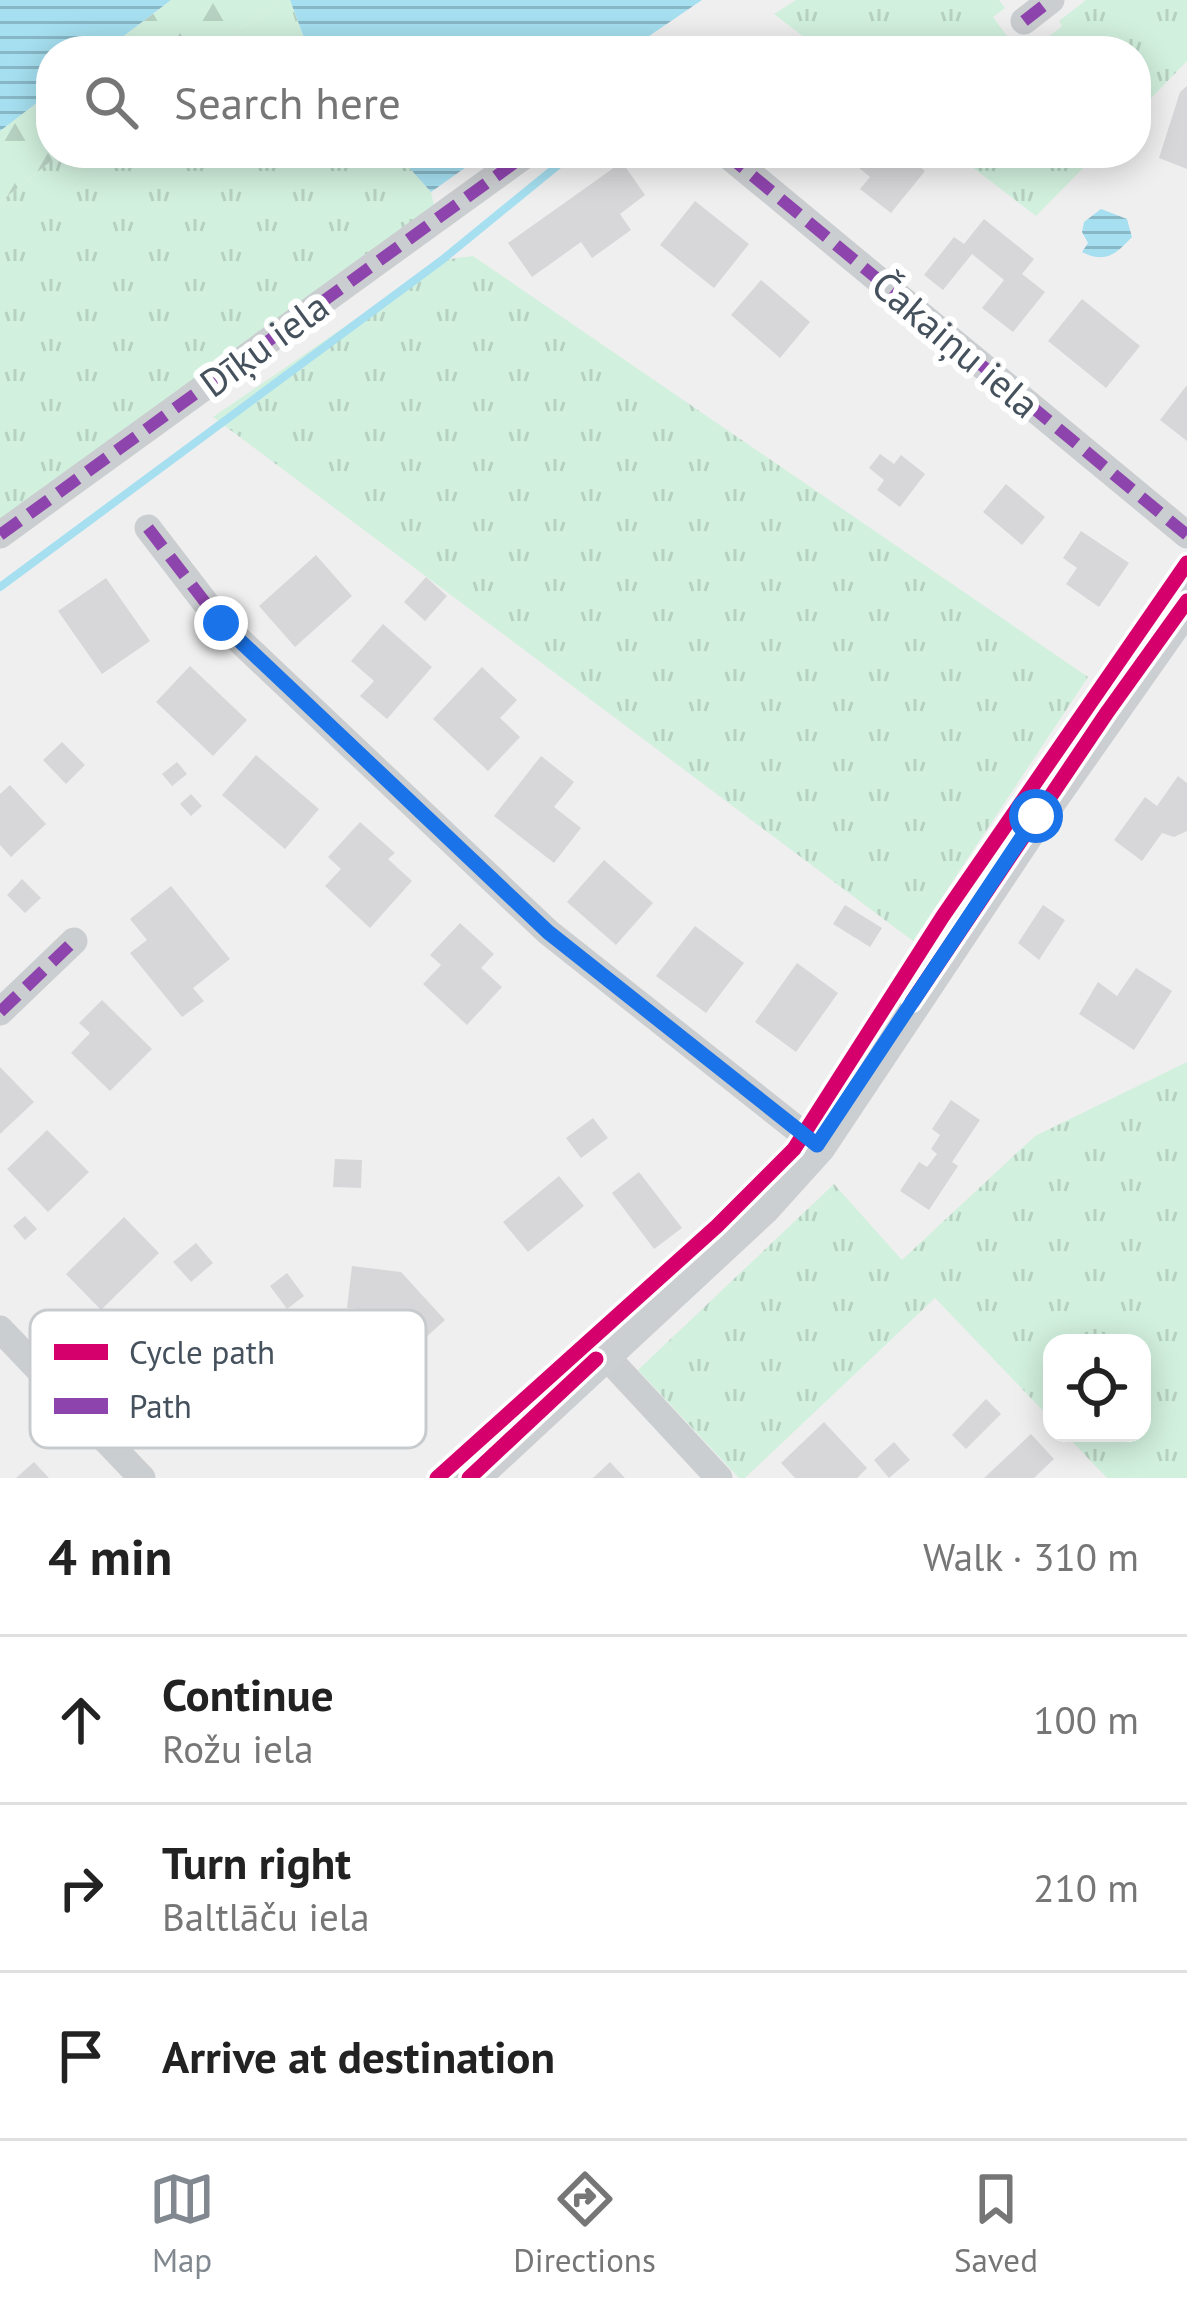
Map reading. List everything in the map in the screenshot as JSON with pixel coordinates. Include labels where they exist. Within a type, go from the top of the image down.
[{"type":"street","points":[[1024,21],[1051,0]]},
{"type":"street","name":"Dīķu iela","points":[[0,535],[507,168]]},
{"type":"street","name":"Čakaiņu iela","points":[[743,168],[1187,535]]},
{"type":"street","points":[[148,528],[221,623],[548,932],[817,1145]]},
{"type":"street","points":[[469,1478],[762,1206],[817,1145],[1036,816],[1187,601]]},
{"type":"street","points":[[0,1012],[74,941]]},
{"type":"street","points":[[0,1329],[30,1360]]},
{"type":"street","points":[[603,1353],[718,1478]]},
{"type":"street","points":[[113,1448],[142,1478]]},
{"type":"green space","points":[[171,0],[282,0],[230,36],[124,36]]},
{"type":"green space","points":[[282,0],[290,0],[303,36],[230,36]]},
{"type":"green space","points":[[796,0],[999,0],[1005,8],[993,17],[1007,36],[803,36],[774,14]]},
{"type":"green space","points":[[1086,0],[1187,0],[1187,61],[1151,98],[1151,36],[1050,36],[1062,26],[1059,21]]},
{"type":"green space","points":[[36,103],[36,168],[42,168],[0,202],[0,131]]},
{"type":"green space","points":[[42,168],[409,168],[431,192],[435,210],[0,520],[0,202]]},
{"type":"green space","points":[[974,168],[1083,168],[1036,216]]},
{"type":"green space","points":[[473,256],[1088,677],[913,941],[213,417],[442,260]]},
{"type":"green space","points":[[1187,1062],[1187,1478],[1107,1478],[1073,1442],[1151,1442],[1151,1334],[1043,1334],[1043,1411],[935,1298],[745,1478],[739,1478],[638,1370],[834,1184],[902,1260],[1035,1136]]},
{"type":"water","points":[[0,0],[171,0],[124,36],[36,36],[36,103],[0,131]]},
{"type":"water","points":[[290,0],[702,0],[649,36],[303,36]]},
{"type":"water","points":[[409,168],[465,168],[431,192]]},
{"type":"water","points":[[1101,209],[1127,219],[1132,237],[1115,252],[1097,257],[1082,252],[1088,243],[1082,232],[1084,222]]},
{"type":"building","points":[[1187,86],[1187,169],[1159,158],[1180,92]]},
{"type":"building","points":[[614,168],[626,168],[645,195],[620,214],[631,230],[592,258],[581,242],[532,277],[508,243]]},
{"type":"building","points":[[859,168],[925,171],[891,213],[860,189],[870,177]]},
{"type":"building","points":[[695,201],[749,244],[714,288],[660,245]]},
{"type":"building","points":[[984,219],[1034,259],[1022,274],[1045,292],[1013,332],[982,308],[1004,280],[972,254],[943,290],[924,275],[954,237],[964,244]]},
{"type":"building","points":[[761,280],[810,322],[780,358],[731,315]]},
{"type":"building","points":[[1082,299],[1140,346],[1106,388],[1048,341]]},
{"type":"building","points":[[1187,385],[1187,441],[1160,420]]},
{"type":"building","points":[[880,454],[894,464],[901,455],[925,474],[900,507],[877,490],[884,480],[869,468]]},
{"type":"building","points":[[1006,484],[1045,517],[1022,545],[983,512]]},
{"type":"building","points":[[1081,531],[1129,563],[1099,607],[1066,584],[1077,568],[1063,558]]},
{"type":"building","points":[[316,555],[352,596],[295,647],[259,606]]},
{"type":"building","points":[[426,577],[447,596],[425,621],[404,602]]},
{"type":"building","points":[[106,578],[150,641],[102,674],[58,611]]},
{"type":"building","points":[[383,624],[432,667],[387,719],[360,696],[374,681],[351,661]]},
{"type":"building","points":[[190,666],[247,720],[213,756],[156,702]]},
{"type":"building","points":[[482,667],[517,700],[500,718],[520,737],[488,771],[433,719]]},
{"type":"building","points":[[62,742],[85,765],[66,784],[43,760]]},
{"type":"building","points":[[256,755],[319,809],[285,849],[222,795]]},
{"type":"building","points":[[541,756],[574,782],[554,807],[581,828],[554,863],[494,816]]},
{"type":"building","points":[[177,762],[187,774],[172,786],[162,774]]},
{"type":"building","points":[[1178,776],[1187,783],[1187,831],[1174,837],[1162,833],[1142,861],[1114,840],[1145,797],[1157,806]]},
{"type":"building","points":[[10,785],[46,824],[11,857],[0,845],[0,794]]},
{"type":"building","points":[[191,794],[202,806],[191,816],[180,804]]},
{"type":"building","points":[[360,822],[395,853],[388,859],[412,881],[370,928],[325,886],[341,869],[328,857]]},
{"type":"building","points":[[604,860],[653,903],[616,945],[567,902]]},
{"type":"building","points":[[22,879],[41,898],[25,913],[7,895]]},
{"type":"building","points":[[171,886],[230,959],[193,988],[204,1001],[182,1017],[130,953],[147,940],[130,919]]},
{"type":"building","points":[[845,905],[882,928],[870,947],[833,924]]},
{"type":"building","points":[[1043,905],[1065,920],[1039,960],[1018,943]]},
{"type":"building","points":[[460,923],[494,954],[481,968],[502,987],[467,1025],[423,984],[441,965],[430,955]]},
{"type":"building","points":[[695,926],[744,963],[706,1013],[656,976]]},
{"type":"building","points":[[797,963],[838,993],[796,1052],[755,1022]]},
{"type":"building","points":[[1136,968],[1172,991],[1134,1050],[1079,1014],[1098,982],[1117,996]]},
{"type":"building","points":[[102,1000],[152,1049],[110,1091],[71,1053],[90,1033],[79,1023]]},
{"type":"building","points":[[0,1067],[34,1102],[0,1134]]},
{"type":"building","points":[[951,1100],[980,1120],[952,1162],[958,1166],[929,1210],[900,1191],[919,1162],[927,1167],[937,1154],[931,1149],[940,1135],[932,1129]]},
{"type":"building","points":[[593,1118],[608,1138],[581,1158],[566,1138]]},
{"type":"building","points":[[47,1130],[89,1172],[48,1212],[7,1169]]},
{"type":"building","points":[[335,1159],[362,1160],[361,1188],[333,1187]]},
{"type":"building","points":[[639,1172],[682,1228],[654,1249],[612,1193]]},
{"type":"building","points":[[559,1176],[584,1206],[528,1252],[503,1222]]},
{"type":"building","points":[[25,1216],[37,1229],[25,1240],[13,1226]]},
{"type":"building","points":[[124,1217],[159,1253],[101,1310],[66,1274]]},
{"type":"building","points":[[196,1243],[213,1263],[191,1282],[173,1262]]},
{"type":"building","points":[[352,1266],[401,1272],[445,1320],[426,1337],[426,1310],[347,1308]]},
{"type":"building","points":[[287,1273],[304,1296],[287,1309],[270,1286]]},
{"type":"building","points":[[986,1399],[1001,1414],[966,1449],[952,1435]]},
{"type":"building","points":[[824,1422],[867,1468],[857,1478],[795,1478],[781,1463]]},
{"type":"building","points":[[1031,1434],[1054,1459],[1034,1478],[984,1478]]},
{"type":"building","points":[[894,1442],[910,1460],[889,1478],[874,1460]]},
{"type":"building","points":[[34,1462],[49,1478],[16,1478]]},
{"type":"building","points":[[610,1462],[625,1478],[593,1478]]},
{"type":"waterway","points":[[0,587],[442,260],[555,168]]},
{"type":"marked path","points":[[1024,21],[1051,0]]},
{"type":"marked path","points":[[0,535],[507,168]]},
{"type":"marked path","points":[[743,168],[1187,535]]},
{"type":"marked path","points":[[148,528],[221,623],[548,932],[812,1141]]},
{"type":"marked path","points":[[0,1012],[74,941]]},
{"type":"cycle path","points":[[437,1478],[717,1226],[794,1149],[943,916],[1187,563]]},
{"type":"cycle path","points":[[912,1002],[1187,601]]},
{"type":"cycle path","points":[[469,1478],[596,1359]]},
{"type":"route","points":[[221,623],[548,932],[817,1145],[1036,816]]}]
